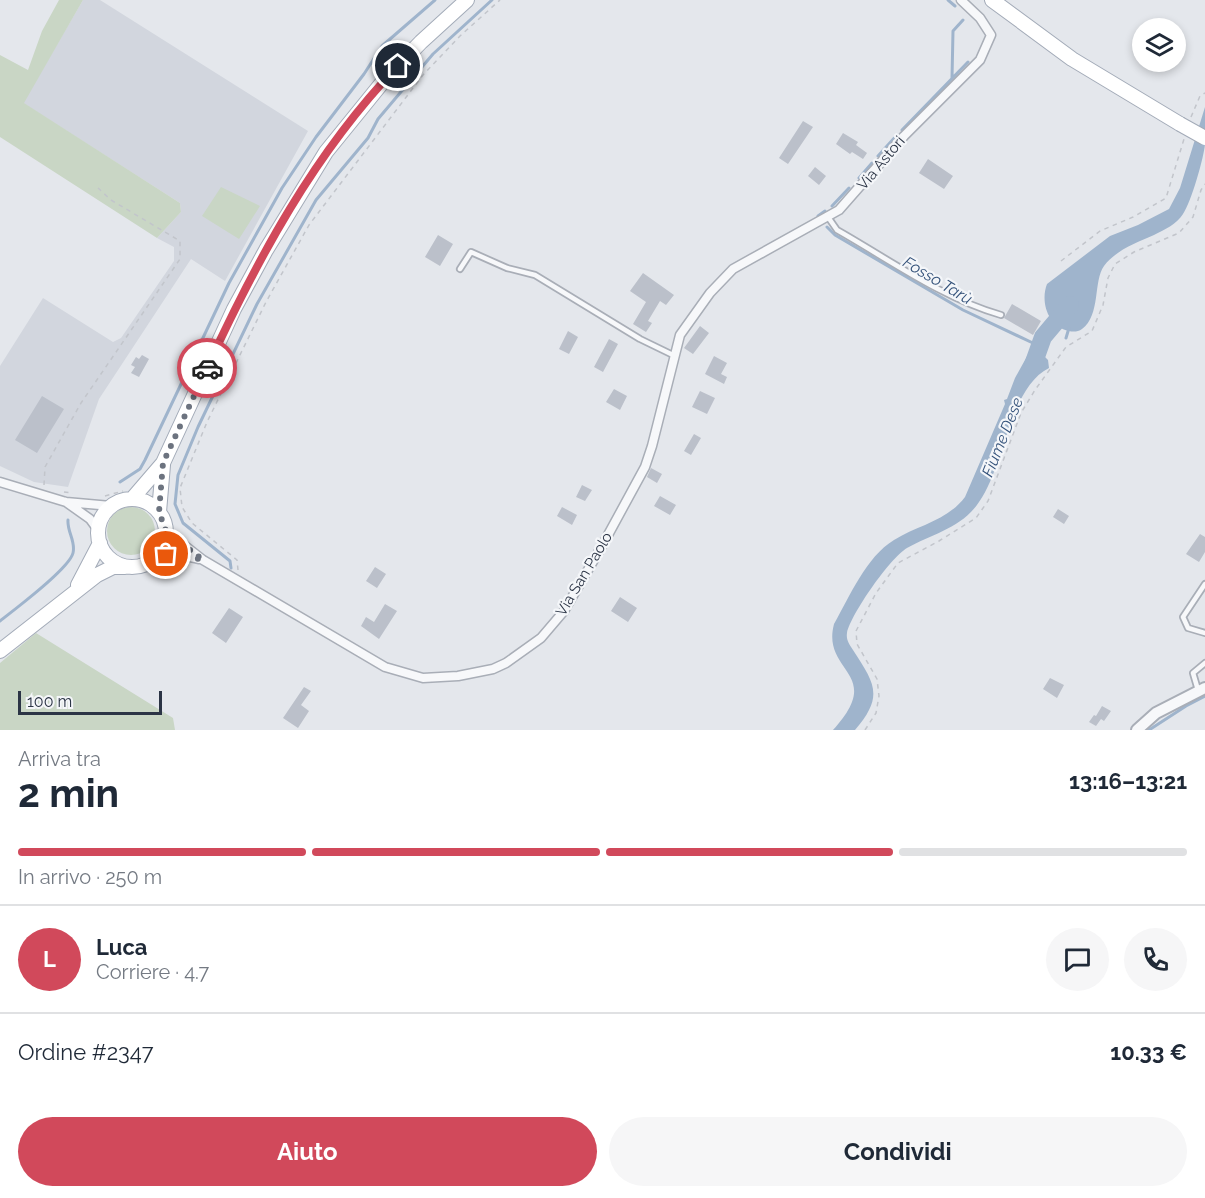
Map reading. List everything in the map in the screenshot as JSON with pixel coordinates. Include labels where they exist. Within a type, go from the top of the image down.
[{"type":"main road","points":[[0,651],[97,574],[113,567],[147,564],[160,551],[166,531],[159,512],[163,463],[234,309],[278,230],[326,152],[356,113],[421,42],[467,0]]},
{"type":"main road","points":[[992,0],[1072,59],[1205,138]]},
{"type":"main road","points":[[76,590],[99,536],[100,521],[108,501],[121,501],[163,463]]},
{"type":"main road","points":[[129,495],[151,505],[159,512]]},
{"type":"main road","points":[[99,536],[104,552],[111,560],[129,567]]},
{"type":"street","name":"Via Astori","points":[[710,293],[733,269],[828,218],[853,196],[904,135],[980,60],[991,35],[980,18],[961,0]]},
{"type":"street","name":"Via San Paolo","points":[[166,531],[203,560],[385,667],[423,678],[458,676],[494,669],[541,638],[564,611],[602,546],[645,467],[680,335],[710,293]]},
{"type":"street","points":[[0,482],[66,502],[108,501]]},
{"type":"street","points":[[66,502],[90,519],[99,536]]},
{"type":"street","name":"Via San Paolo","points":[[154,559],[166,554],[176,554],[203,560]]},
{"type":"street","points":[[1137,730],[1156,713],[1202,689]]},
{"type":"lane","points":[[828,218],[837,230],[927,282],[969,304],[1001,315]]},
{"type":"lane","points":[[460,269],[471,252],[507,268],[535,275],[640,339],[675,356]]},
{"type":"lane","points":[[1205,584],[1183,617],[1188,628],[1205,633]]},
{"type":"lane","points":[[1202,689],[1194,683],[1193,673],[1205,663]]},
{"type":"path","points":[[232,578],[239,569],[237,560],[192,523],[182,507],[180,488],[207,422],[266,302],[309,225],[423,75],[460,36],[500,0]]},
{"type":"path","points":[[1061,261],[1100,231],[1134,217],[1166,198],[1185,126],[1200,96],[1205,93]]},
{"type":"path","points":[[865,730],[876,713],[879,696],[877,679],[857,644],[856,631],[876,593],[898,563],[976,518],[988,501],[1021,413],[1035,390],[1066,347],[1092,331],[1103,305],[1108,278],[1115,264],[1134,252],[1179,233],[1193,217],[1205,184]]},
{"type":"path","points":[[43,495],[45,467],[81,403],[180,259],[180,241],[111,200],[98,188]]},
{"type":"path","points":[[56,499],[65,491],[74,493]]},
{"type":"path","points":[[108,501],[129,495]]},
{"type":"shaded area","points":[[83,0],[100,0],[308,131],[225,281],[191,259],[99,399],[68,487],[34,482],[0,466],[0,366],[43,298],[113,342],[121,338],[174,261],[174,247],[157,238],[181,212],[180,203],[23,103]]},
{"type":"green space","points":[[59,0],[83,0],[24,103],[180,203],[181,212],[157,238],[0,137],[0,55],[28,70],[42,31]]},
{"type":"green space","points":[[221,187],[260,206],[239,239],[202,216]]},
{"type":"green space","points":[[126,507],[136,507],[151,517],[155,531],[154,540],[145,551],[136,555],[126,555],[111,545],[107,536],[107,526],[117,511]]},
{"type":"green space","points":[[36,633],[173,718],[175,730],[0,730],[0,663]]},
{"type":"water","points":[[1205,107],[1204,150],[1200,169],[1183,214],[1170,226],[1127,247],[1109,260],[1101,272],[1092,315],[1088,323],[1077,331],[1062,329],[1051,319],[1045,306],[1047,284],[1110,236],[1169,209],[1180,188]]},
{"type":"water","points":[[1036,340],[1044,347],[1044,356],[1048,360],[1049,368],[1036,378],[1025,392],[1016,410],[988,487],[979,502],[964,518],[946,530],[907,548],[900,554],[863,600],[850,624],[847,638],[871,681],[873,699],[870,708],[855,730],[833,730],[848,711],[854,696],[853,684],[836,653],[832,640],[834,624],[867,567],[884,547],[950,512],[965,497],[1005,404],[1004,400],[1007,399],[1015,378]]},
{"type":"building","points":[[803,121],[813,127],[788,164],[779,158]]},
{"type":"building","points":[[843,133],[858,142],[856,145],[867,153],[863,159],[852,152],[850,154],[836,144]]},
{"type":"building","points":[[928,159],[953,176],[944,189],[919,173]]},
{"type":"building","points":[[815,167],[826,176],[819,185],[808,176]]},
{"type":"building","points":[[438,235],[453,244],[440,266],[425,257]]},
{"type":"building","points":[[643,273],[674,295],[666,305],[660,301],[648,321],[652,323],[646,332],[633,324],[646,302],[630,291]]},
{"type":"building","points":[[1012,304],[1041,321],[1033,335],[1004,318]]},
{"type":"building","points":[[700,326],[709,333],[693,354],[684,348]]},
{"type":"building","points":[[568,331],[578,337],[569,354],[559,349]]},
{"type":"building","points":[[609,339],[618,344],[603,372],[594,367]]},
{"type":"building","points":[[142,355],[149,359],[139,377],[131,373],[135,367],[131,365],[136,357],[139,359]]},
{"type":"building","points":[[714,356],[727,363],[721,374],[727,377],[724,384],[705,374]]},
{"type":"building","points":[[614,389],[627,396],[620,410],[606,402]]},
{"type":"building","points":[[700,391],[715,398],[707,414],[692,407]]},
{"type":"building","points":[[42,396],[64,409],[37,453],[15,440]]},
{"type":"building","points":[[694,434],[701,438],[691,455],[684,451]]},
{"type":"building","points":[[651,468],[662,474],[657,483],[647,477]]},
{"type":"building","points":[[582,485],[592,490],[585,501],[576,497]]},
{"type":"building","points":[[660,496],[676,505],[670,515],[654,506]]},
{"type":"building","points":[[562,507],[577,515],[572,525],[557,516]]},
{"type":"building","points":[[1058,509],[1069,516],[1064,524],[1053,517]]},
{"type":"building","points":[[1200,534],[1205,537],[1205,552],[1199,562],[1186,554]]},
{"type":"building","points":[[375,567],[386,574],[377,588],[366,581]]},
{"type":"building","points":[[620,597],[637,608],[628,622],[611,611]]},
{"type":"building","points":[[385,604],[397,611],[379,639],[361,626],[366,617],[374,622]]},
{"type":"building","points":[[229,608],[243,617],[226,643],[212,633]]},
{"type":"building","points":[[1050,678],[1064,685],[1057,698],[1043,689]]},
{"type":"building","points":[[304,687],[311,691],[301,705],[309,711],[298,728],[283,718]]},
{"type":"building","points":[[1102,706],[1111,711],[1104,721],[1101,719],[1096,726],[1089,722],[1094,715],[1096,716]]},
{"type":"waterway","points":[[120,482],[140,469],[145,460],[229,283],[282,188],[382,46],[435,0]]},
{"type":"waterway","points":[[231,568],[230,561],[183,523],[175,504],[178,475],[198,427],[257,304],[316,200],[368,138],[378,119],[433,54],[492,0]]},
{"type":"waterway","points":[[948,0],[955,6]]},
{"type":"waterway","points":[[952,78],[953,31],[963,20]]},
{"type":"waterway","name":"Fosso Tarù","points":[[902,130],[968,62]]},
{"type":"waterway","name":"Fosso Tarù","points":[[878,156],[897,135]]},
{"type":"waterway","name":"Fosso Tarù","points":[[859,178],[872,163]]},
{"type":"waterway","name":"Fosso Tarù","points":[[832,206],[849,188]]},
{"type":"waterway","name":"Fosso Tarù","points":[[820,218],[818,216],[825,211]]},
{"type":"waterway","name":"Fosso Tarù","points":[[827,227],[835,235],[963,310],[1035,344]]},
{"type":"waterway","name":"Fiume Dese","points":[[1033,365],[1043,337],[1070,305]]},
{"type":"waterway","points":[[1066,338],[1069,328]]},
{"type":"waterway","points":[[0,621],[41,588],[69,560],[74,549],[68,520]]},
{"type":"waterway","points":[[1149,730],[1205,696]]},
{"type":"way so far","points":[[166,554],[203,560],[166,531],[159,512],[163,463],[207,368]]},
{"type":"route","points":[[207,368],[234,309],[296,199],[326,152],[356,113],[398,66]]}]
